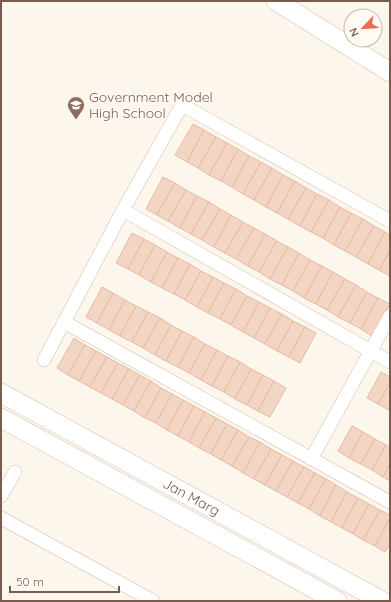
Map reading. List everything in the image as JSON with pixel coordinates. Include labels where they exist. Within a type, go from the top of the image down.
[{"type":"main road","points":[[276,1],[390,72]]},
{"type":"main road","name":"Jan Marg","points":[[1,393],[382,601]]},
{"type":"main road","name":"Jan Marg","points":[[1,418],[337,601]]},
{"type":"street","points":[[44,360],[123,210],[182,105],[390,221]]},
{"type":"street","points":[[123,210],[390,362]]},
{"type":"street","points":[[311,459],[390,316]]},
{"type":"street","points":[[64,322],[390,502]]},
{"type":"street","points":[[1,496],[15,472]]},
{"type":"street","points":[[1,518],[153,601]]},
{"type":"building","points":[[193,124],[204,130],[187,162],[175,155]]},
{"type":"building","points":[[204,130],[216,137],[198,168],[187,162]]},
{"type":"building","points":[[216,137],[227,143],[209,175],[198,168]]},
{"type":"building","points":[[227,143],[238,149],[221,181],[209,175]]},
{"type":"building","points":[[238,149],[249,156],[232,187],[221,181]]},
{"type":"building","points":[[249,156],[261,162],[243,194],[232,187]]},
{"type":"building","points":[[261,162],[272,168],[254,200],[243,194]]},
{"type":"building","points":[[272,168],[283,175],[266,207],[254,200]]},
{"type":"building","points":[[283,175],[295,181],[277,213],[266,207]]},
{"type":"building","points":[[163,177],[175,183],[157,215],[146,209]]},
{"type":"building","points":[[295,181],[306,188],[288,219],[277,213]]},
{"type":"building","points":[[175,183],[186,190],[168,221],[157,215]]},
{"type":"building","points":[[306,188],[317,194],[300,226],[288,219]]},
{"type":"building","points":[[186,190],[197,196],[180,228],[168,221]]},
{"type":"building","points":[[317,194],[329,200],[311,232],[300,226]]},
{"type":"building","points":[[197,196],[209,202],[191,234],[180,228]]},
{"type":"building","points":[[329,200],[340,207],[323,238],[311,232]]},
{"type":"building","points":[[209,202],[220,209],[202,240],[191,234]]},
{"type":"building","points":[[340,207],[351,213],[334,245],[323,238]]},
{"type":"building","points":[[220,209],[231,215],[214,247],[202,240]]},
{"type":"building","points":[[351,213],[363,219],[345,251],[334,245]]},
{"type":"building","points":[[231,215],[243,222],[225,253],[214,247]]},
{"type":"building","points":[[363,219],[374,226],[356,257],[345,251]]},
{"type":"building","points":[[243,222],[254,228],[236,259],[225,253]]},
{"type":"building","points":[[374,226],[385,232],[368,264],[356,257]]},
{"type":"building","points":[[254,228],[265,234],[248,266],[236,259]]},
{"type":"building","points":[[385,232],[390,235],[390,250],[379,270],[368,264]]},
{"type":"building","points":[[132,233],[144,239],[128,269],[116,263]]},
{"type":"building","points":[[265,234],[277,241],[259,272],[248,266]]},
{"type":"building","points":[[144,239],[155,245],[139,275],[128,269]]},
{"type":"building","points":[[277,241],[288,247],[270,279],[259,272]]},
{"type":"building","points":[[155,245],[167,252],[151,282],[139,275]]},
{"type":"building","points":[[288,247],[299,253],[282,285],[270,279]]},
{"type":"building","points":[[390,250],[390,276],[379,270]]},
{"type":"building","points":[[167,252],[178,258],[162,288],[151,282]]},
{"type":"building","points":[[299,253],[310,260],[293,291],[282,285]]},
{"type":"building","points":[[178,258],[190,264],[174,294],[162,288]]},
{"type":"building","points":[[310,260],[322,266],[304,298],[293,291]]},
{"type":"building","points":[[190,264],[201,271],[185,300],[174,294]]},
{"type":"building","points":[[322,266],[333,272],[316,304],[304,298]]},
{"type":"building","points":[[201,271],[213,277],[197,307],[185,300]]},
{"type":"building","points":[[333,272],[345,279],[327,310],[316,304]]},
{"type":"building","points":[[213,277],[224,283],[208,313],[197,307]]},
{"type":"building","points":[[345,279],[356,285],[338,317],[327,310]]},
{"type":"building","points":[[224,283],[236,289],[220,319],[208,313]]},
{"type":"building","points":[[356,285],[367,292],[350,323],[338,317]]},
{"type":"building","points":[[102,287],[113,293],[97,323],[86,317]]},
{"type":"building","points":[[236,289],[247,296],[231,325],[220,319]]},
{"type":"building","points":[[367,292],[378,298],[361,329],[350,323]]},
{"type":"building","points":[[113,293],[125,300],[109,330],[97,323]]},
{"type":"building","points":[[247,296],[259,302],[243,332],[231,325]]},
{"type":"building","points":[[378,298],[390,304],[372,336],[361,329]]},
{"type":"building","points":[[125,300],[136,306],[120,336],[109,330]]},
{"type":"building","points":[[259,302],[270,308],[254,338],[243,332]]},
{"type":"building","points":[[136,306],[148,312],[132,342],[120,336]]},
{"type":"building","points":[[270,308],[282,314],[265,344],[254,338]]},
{"type":"building","points":[[148,312],[160,318],[143,348],[132,342]]},
{"type":"building","points":[[282,314],[293,321],[277,351],[265,344]]},
{"type":"building","points":[[160,318],[171,325],[155,355],[143,348]]},
{"type":"building","points":[[293,321],[305,327],[289,357],[277,351]]},
{"type":"building","points":[[171,325],[182,331],[166,361],[155,355]]},
{"type":"building","points":[[305,327],[316,333],[300,363],[289,357]]},
{"type":"building","points":[[182,331],[194,337],[178,367],[166,361]]},
{"type":"building","points":[[194,337],[205,344],[189,373],[178,367]]},
{"type":"building","points":[[74,338],[85,345],[68,375],[57,368]]},
{"type":"building","points":[[205,344],[217,350],[201,380],[189,373]]},
{"type":"building","points":[[85,345],[96,351],[79,381],[68,375]]},
{"type":"building","points":[[217,350],[228,356],[212,386],[201,380]]},
{"type":"building","points":[[96,351],[107,357],[90,387],[79,381]]},
{"type":"building","points":[[228,356],[240,362],[224,392],[212,386]]},
{"type":"building","points":[[107,357],[118,363],[101,393],[90,387]]},
{"type":"building","points":[[240,362],[251,369],[235,399],[224,392]]},
{"type":"building","points":[[118,363],[129,369],[112,399],[101,393]]},
{"type":"building","points":[[129,369],[140,375],[123,405],[112,399]]},
{"type":"building","points":[[251,369],[263,375],[247,405],[235,399]]},
{"type":"building","points":[[381,372],[390,377],[390,383],[378,404],[367,398]]},
{"type":"building","points":[[140,375],[151,381],[134,411],[123,405]]},
{"type":"building","points":[[263,375],[274,381],[258,411],[247,405]]},
{"type":"building","points":[[151,381],[161,388],[145,418],[134,411]]},
{"type":"building","points":[[274,381],[286,388],[270,417],[258,411]]},
{"type":"building","points":[[390,383],[390,409],[389,410],[378,404]]},
{"type":"building","points":[[161,388],[172,394],[156,423],[145,418]]},
{"type":"building","points":[[172,394],[183,400],[167,430],[156,423]]},
{"type":"building","points":[[183,400],[194,406],[178,436],[167,430]]},
{"type":"building","points":[[194,406],[205,412],[189,442],[178,436]]},
{"type":"building","points":[[205,412],[216,418],[199,448],[189,442]]},
{"type":"building","points":[[216,418],[227,424],[211,454],[199,448]]},
{"type":"building","points":[[227,424],[238,430],[221,460],[211,454]]},
{"type":"building","points":[[352,426],[363,432],[349,458],[338,451]]},
{"type":"building","points":[[238,430],[249,437],[232,466],[221,460]]},
{"type":"building","points":[[363,432],[375,439],[361,464],[349,458]]},
{"type":"building","points":[[249,437],[260,442],[243,473],[232,466]]},
{"type":"building","points":[[375,439],[386,445],[372,470],[361,464]]},
{"type":"building","points":[[260,442],[271,449],[254,479],[243,473]]},
{"type":"building","points":[[386,445],[390,447],[390,464],[383,477],[372,470]]},
{"type":"building","points":[[271,449],[282,455],[265,485],[254,479]]},
{"type":"building","points":[[282,455],[293,461],[276,491],[265,485]]},
{"type":"building","points":[[293,461],[304,467],[287,497],[276,491]]},
{"type":"building","points":[[390,464],[390,481],[383,477]]},
{"type":"building","points":[[304,467],[315,473],[298,503],[287,497]]},
{"type":"building","points":[[315,473],[326,479],[309,509],[298,503]]},
{"type":"building","points":[[326,479],[336,485],[320,516],[309,509]]},
{"type":"building","points":[[336,485],[347,492],[331,522],[320,516]]},
{"type":"building","points":[[347,492],[358,498],[342,528],[331,522]]},
{"type":"building","points":[[358,498],[369,504],[353,534],[342,528]]},
{"type":"building","points":[[369,504],[380,510],[363,540],[353,534]]},
{"type":"building","points":[[380,510],[390,515],[390,518],[375,546],[363,540]]},
{"type":"building","points":[[390,518],[390,544],[385,552],[375,546]]},
{"type":"place","name":"Government Model High School","points":[[76,120]]}]
